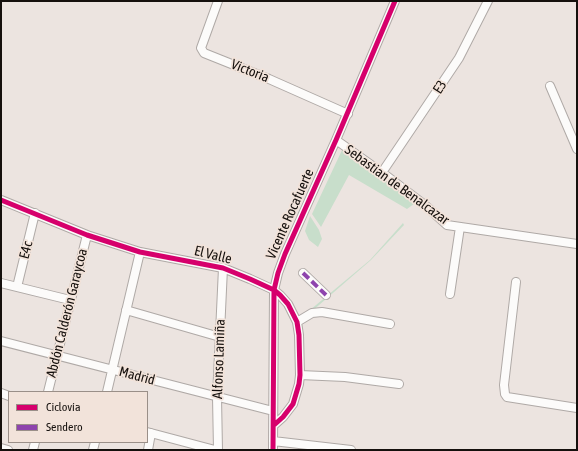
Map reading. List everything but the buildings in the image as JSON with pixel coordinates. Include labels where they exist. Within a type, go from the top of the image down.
[{"type":"street","name":"Victoria","points":[[218,1],[201,48],[204,53],[269,79],[348,114]]},
{"type":"street","name":"Vicente Rocafuerte","points":[[273,450],[274,290],[278,273],[285,254],[348,114],[395,1]]},
{"type":"street","name":"E3","points":[[385,168],[459,58],[488,1]]},
{"type":"street","points":[[550,86],[577,149]]},
{"type":"street","name":"Sebastian de Benalcazar","points":[[336,140],[426,206],[447,225],[577,244]]},
{"type":"street","name":"El Valle","points":[[1,200],[87,235],[140,252],[223,268],[274,290],[284,299],[297,322],[299,335],[300,375],[296,396],[292,404],[283,417],[274,425]]},
{"type":"street","name":"E4c","points":[[16,287],[35,213]]},
{"type":"street","points":[[450,294],[460,227]]},
{"type":"street","name":"Abdón Calderón Garaycoa","points":[[48,391],[87,235]]},
{"type":"street","points":[[106,391],[140,252]]},
{"type":"street","name":"Alfonso Lamiña","points":[[216,450],[223,268]]},
{"type":"street","points":[[303,273],[326,295]]},
{"type":"street","points":[[516,282],[503,390],[507,397],[577,408]]},
{"type":"street","points":[[1,283],[70,300]]},
{"type":"street","points":[[126,310],[220,336]]},
{"type":"street","points":[[297,322],[312,314],[322,312],[390,324]]},
{"type":"street","name":"Madrid","points":[[1,341],[273,412]]},
{"type":"street","points":[[300,375],[345,377],[399,384]]},
{"type":"street","points":[[148,450],[149,432],[216,450]]},
{"type":"street","points":[[273,441],[351,450]]},
{"type":"street","points":[[1,448],[8,450]]},
{"type":"green space","points":[[343,148],[387,171],[418,201],[407,209],[349,175],[321,227],[312,214]]},
{"type":"green space","points":[[310,216],[319,230],[322,239],[318,247],[309,240],[305,231]]},
{"type":"green space","points":[[403,223],[404,225],[371,260],[311,312],[310,310],[370,260]]},
{"type":"marked path","points":[[303,273],[326,295]]},
{"type":"cycle path","points":[[273,450],[274,290],[278,273],[395,1]]},
{"type":"cycle path","points":[[1,200],[87,235],[140,252],[223,268],[274,290],[288,304],[297,322],[299,335],[300,375],[293,404],[283,417],[274,425]]}]
